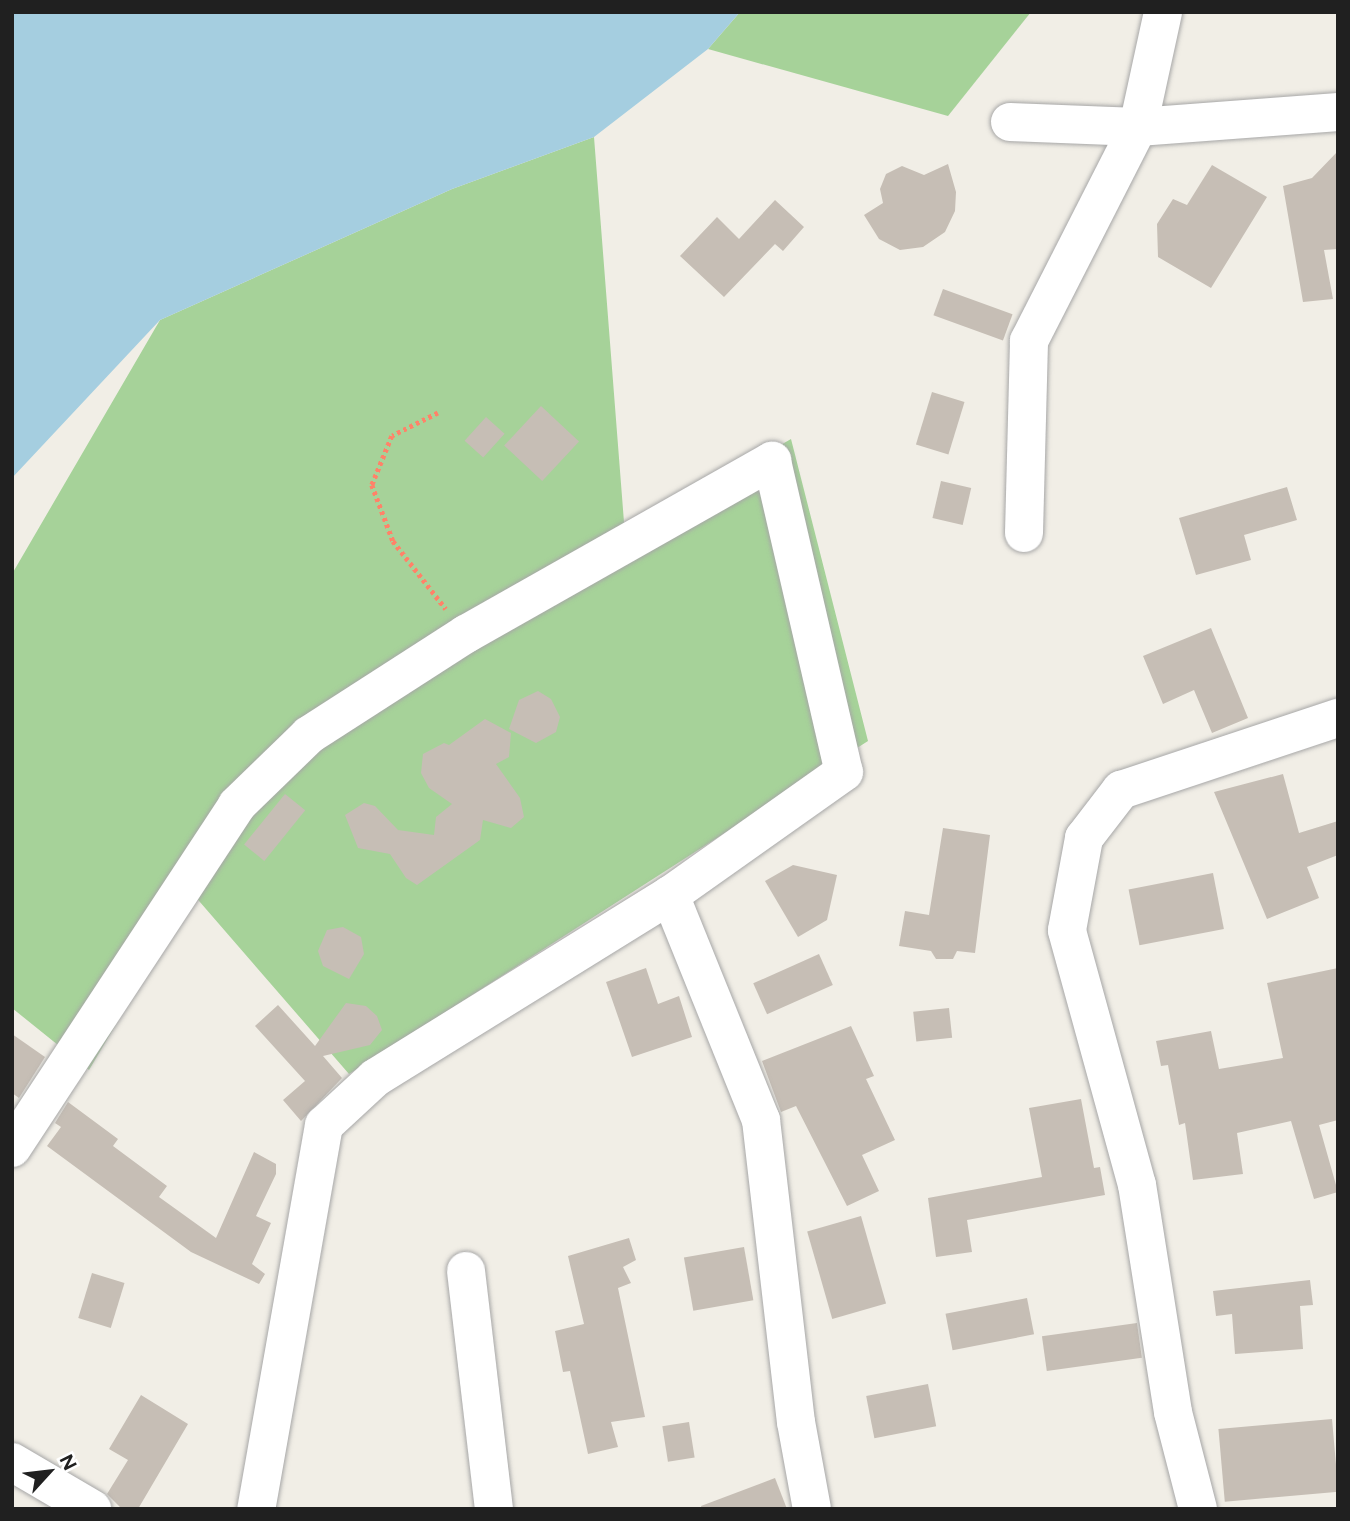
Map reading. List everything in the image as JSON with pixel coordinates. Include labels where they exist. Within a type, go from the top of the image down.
[{"type":"street","points":[[1024,533],[1029,341],[1138,127],[1163,12]]},
{"type":"street","points":[[1010,122],[1138,127],[1338,112]]},
{"type":"street","points":[[12,1148],[237,805],[309,735],[466,634],[772,461],[844,772],[670,895],[375,1078],[324,1125],[256,1509]]},
{"type":"street","points":[[1198,1509],[1173,1412],[1137,1185],[1068,930],[1084,838],[1121,790],[1336,728]]},
{"type":"street","points":[[670,895],[761,1120],[796,1422],[812,1509]]},
{"type":"street","points":[[466,1271],[494,1509]]},
{"type":"street","points":[[12,1462],[92,1509]]},
{"type":"path","points":[[438,413],[392,436],[372,485],[393,541],[466,634]]},
{"type":"green space","points":[[740,12],[1031,12],[948,116],[708,49]]},
{"type":"green space","points":[[594,137],[625,535],[791,439],[868,741],[349,1074],[193,894],[89,1070],[12,1008],[12,574],[160,320],[452,189]]},
{"type":"water","points":[[12,12],[740,12],[708,49],[594,137],[452,189],[160,320],[12,478]]},
{"type":"building","points":[[1338,151],[1338,249],[1324,250],[1333,299],[1303,302],[1283,186],[1312,178]]},
{"type":"building","points":[[948,164],[956,192],[955,211],[945,232],[923,247],[900,250],[879,239],[864,215],[883,203],[880,189],[886,174],[902,166],[924,175]]},
{"type":"building","points":[[1212,165],[1267,197],[1211,288],[1158,257],[1157,224],[1173,199],[1187,205]]},
{"type":"building","points":[[775,200],[804,227],[783,251],[775,244],[724,297],[680,256],[717,217],[739,239]]},
{"type":"building","points":[[943,289],[1013,314],[1003,341],[933,315]]},
{"type":"building","points":[[932,392],[965,402],[948,455],[916,445]]},
{"type":"building","points":[[541,406],[579,441],[542,481],[504,445]]},
{"type":"building","points":[[486,417],[505,434],[483,458],[465,441]]},
{"type":"building","points":[[941,481],[971,488],[963,525],[932,518]]},
{"type":"building","points":[[1287,487],[1297,520],[1244,535],[1251,560],[1196,575],[1179,518]]},
{"type":"building","points":[[1211,628],[1248,718],[1212,733],[1194,690],[1163,704],[1143,656]]},
{"type":"building","points":[[538,691],[551,699],[560,717],[556,732],[536,743],[509,729],[519,700]]},
{"type":"building","points":[[485,719],[511,733],[509,757],[496,764],[520,798],[524,817],[511,828],[483,820],[480,840],[417,885],[406,878],[390,854],[358,848],[345,815],[364,803],[375,806],[398,830],[434,835],[436,817],[452,804],[429,788],[421,773],[423,754],[444,743],[449,745]]},
{"type":"building","points":[[1283,774],[1299,833],[1338,821],[1338,855],[1307,867],[1319,898],[1267,919],[1214,792]]},
{"type":"building","points":[[285,794],[305,810],[264,861],[244,845]]},
{"type":"building","points":[[943,828],[990,835],[975,953],[957,951],[953,959],[936,959],[931,951],[899,946],[905,911],[929,915]]},
{"type":"building","points":[[793,865],[837,875],[827,920],[798,937],[765,881]]},
{"type":"building","points":[[1213,873],[1224,929],[1139,945],[1129,889]]},
{"type":"building","points":[[343,927],[361,937],[364,954],[349,979],[323,966],[318,951],[327,930]]},
{"type":"building","points":[[819,954],[833,985],[767,1014],[753,983]]},
{"type":"building","points":[[646,968],[658,1004],[679,996],[692,1037],[632,1057],[606,982]]},
{"type":"building","points":[[1338,968],[1338,1120],[1319,1125],[1338,1192],[1314,1199],[1291,1121],[1237,1133],[1243,1174],[1193,1180],[1185,1123],[1179,1125],[1168,1065],[1161,1066],[1156,1041],[1211,1031],[1219,1069],[1283,1058],[1267,983]]},
{"type":"building","points":[[346,1003],[366,1006],[377,1016],[382,1030],[370,1045],[323,1056],[342,1078],[301,1121],[283,1100],[305,1081],[255,1026],[278,1005],[315,1046]]},
{"type":"building","points":[[949,1008],[952,1038],[916,1042],[913,1012]]},
{"type":"building","points":[[851,1026],[874,1076],[866,1079],[895,1140],[862,1155],[879,1191],[847,1206],[796,1106],[781,1112],[762,1061]]},
{"type":"building","points":[[12,1034],[45,1057],[19,1098],[12,1093]]},
{"type":"building","points":[[1081,1099],[1094,1168],[1100,1167],[1105,1195],[967,1220],[972,1252],[936,1257],[928,1198],[1042,1177],[1029,1108]]},
{"type":"building","points":[[68,1102],[118,1139],[113,1146],[167,1186],[159,1197],[216,1238],[254,1152],[276,1164],[276,1174],[256,1216],[271,1223],[252,1264],[265,1274],[259,1284],[191,1252],[47,1146],[61,1127],[55,1123]]},
{"type":"building","points":[[861,1216],[886,1303],[832,1319],[807,1231]]},
{"type":"building","points":[[629,1238],[636,1260],[623,1267],[631,1283],[618,1288],[645,1417],[611,1422],[618,1447],[588,1454],[570,1371],[563,1372],[555,1331],[584,1324],[568,1256]]},
{"type":"building","points":[[744,1247],[753,1300],[693,1311],[684,1258]]},
{"type":"building","points":[[92,1273],[125,1283],[111,1328],[78,1318]]},
{"type":"building","points":[[1310,1280],[1313,1305],[1300,1306],[1303,1349],[1235,1354],[1232,1314],[1216,1316],[1213,1291]]},
{"type":"building","points":[[1027,1298],[1034,1334],[953,1350],[946,1314]]},
{"type":"building","points":[[1137,1323],[1142,1358],[1047,1371],[1042,1336]]},
{"type":"building","points":[[928,1384],[936,1426],[874,1438],[866,1396]]},
{"type":"building","points":[[141,1395],[188,1424],[138,1509],[122,1509],[107,1494],[128,1460],[109,1449]]},
{"type":"building","points":[[1332,1419],[1338,1492],[1225,1502],[1218,1429]]},
{"type":"building","points":[[689,1422],[695,1458],[668,1462],[662,1426]]},
{"type":"building","points":[[775,1478],[787,1509],[702,1509],[701,1506]]}]
